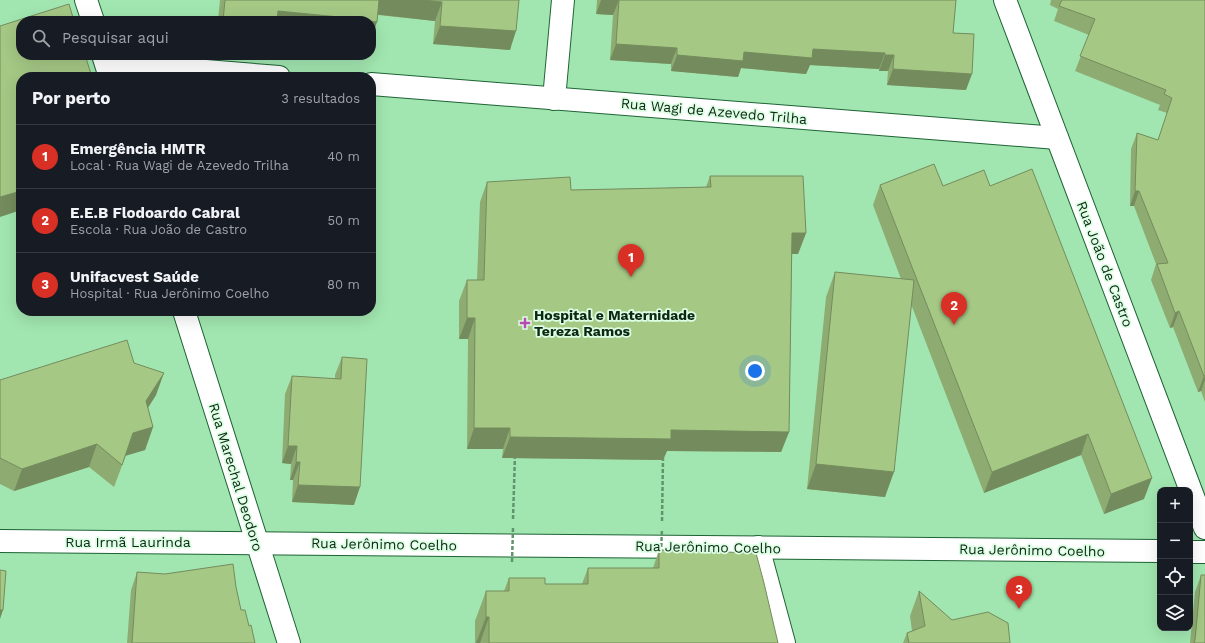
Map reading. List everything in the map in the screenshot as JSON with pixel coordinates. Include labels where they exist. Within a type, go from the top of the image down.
[{"type":"street","points":[[86,0],[91,16]]},
{"type":"street","points":[[554,98],[563,0]]},
{"type":"street","name":"Rua João de Castro","points":[[1005,0],[1205,528]]},
{"type":"street","points":[[106,65],[207,72]]},
{"type":"street","name":"Rua Wagi de Azevedo Trilha","points":[[376,84],[1057,138]]},
{"type":"street","name":"Rua Marechal Deodoro","points":[[186,316],[288,643]]},
{"type":"street","name":"Rua Irmã Laurinda","points":[[0,541],[257,543]]},
{"type":"street","name":"Rua Jerônimo Coelho","points":[[257,543],[1157,551]]},
{"type":"street","points":[[758,547],[784,643]]},
{"type":"street","points":[[1193,552],[1205,552]]},
{"type":"path","points":[[513,520],[515,449]]},
{"type":"path","points":[[661,556],[664,451]]},
{"type":"path","points":[[512,569],[513,528]]},
{"type":"building","points":[[225,0],[379,0],[377,22],[376,16],[329,16],[278,11],[278,16],[223,16]]},
{"type":"building","points":[[423,0],[519,0],[516,31],[440,26],[442,2]]},
{"type":"building","points":[[619,0],[956,0],[953,33],[974,34],[972,74],[893,69],[894,55],[885,55],[885,53],[813,49],[812,58],[744,52],[743,61],[677,55],[677,48],[616,44]]},
{"type":"building","points":[[1062,0],[1205,0],[1205,376],[1179,311],[1175,313],[1157,264],[1168,263],[1139,191],[1135,191],[1137,133],[1158,140],[1172,98],[1164,94],[1166,90],[1080,56],[1095,19],[1059,6]]},
{"type":"building","points":[[69,4],[73,16],[31,16]]},
{"type":"building","points":[[16,21],[16,60],[87,60],[90,72],[16,72],[16,192],[0,197],[0,26]]},
{"type":"building","points":[[934,164],[943,186],[984,170],[990,186],[1032,169],[1152,478],[1111,494],[1088,434],[992,472],[880,185]]},
{"type":"building","points":[[710,176],[803,176],[806,233],[792,233],[789,432],[671,430],[671,439],[510,437],[510,428],[474,428],[475,318],[467,318],[467,280],[484,280],[487,182],[570,177],[571,190],[711,187]]},
{"type":"building","points":[[835,272],[914,280],[894,472],[816,464]]},
{"type":"building","points":[[127,340],[134,363],[164,373],[146,401],[153,427],[133,433],[122,465],[97,444],[22,469],[0,458],[0,380]]},
{"type":"building","points":[[342,357],[367,359],[360,487],[298,485],[300,462],[296,462],[297,446],[288,446],[292,376],[341,379]]},
{"type":"building","points":[[659,550],[756,553],[778,643],[489,643],[489,617],[486,617],[486,591],[509,591],[509,578],[545,578],[545,584],[588,584],[588,568],[659,568]]},
{"type":"building","points":[[233,564],[241,610],[245,610],[249,626],[251,625],[255,643],[132,643],[137,572],[165,574]]},
{"type":"building","points":[[0,570],[6,571],[3,610],[0,610]]},
{"type":"building","points":[[1201,575],[1205,575],[1205,643],[1194,643],[1195,640]]},
{"type":"building","points":[[919,591],[952,620],[988,612],[1008,623],[1010,643],[909,643],[907,633],[925,626]]},
{"type":"place","name":"Emergência HMTR","points":[[631,277]]},
{"type":"place","name":"Hospital e Maternidade Tereza Ramos","points":[[525,323]]},
{"type":"place","name":"E.E.B Flodoardo Cabral","points":[[954,325]]},
{"type":"place","name":"Unifacvest Saúde","points":[[1019,609]]}]
